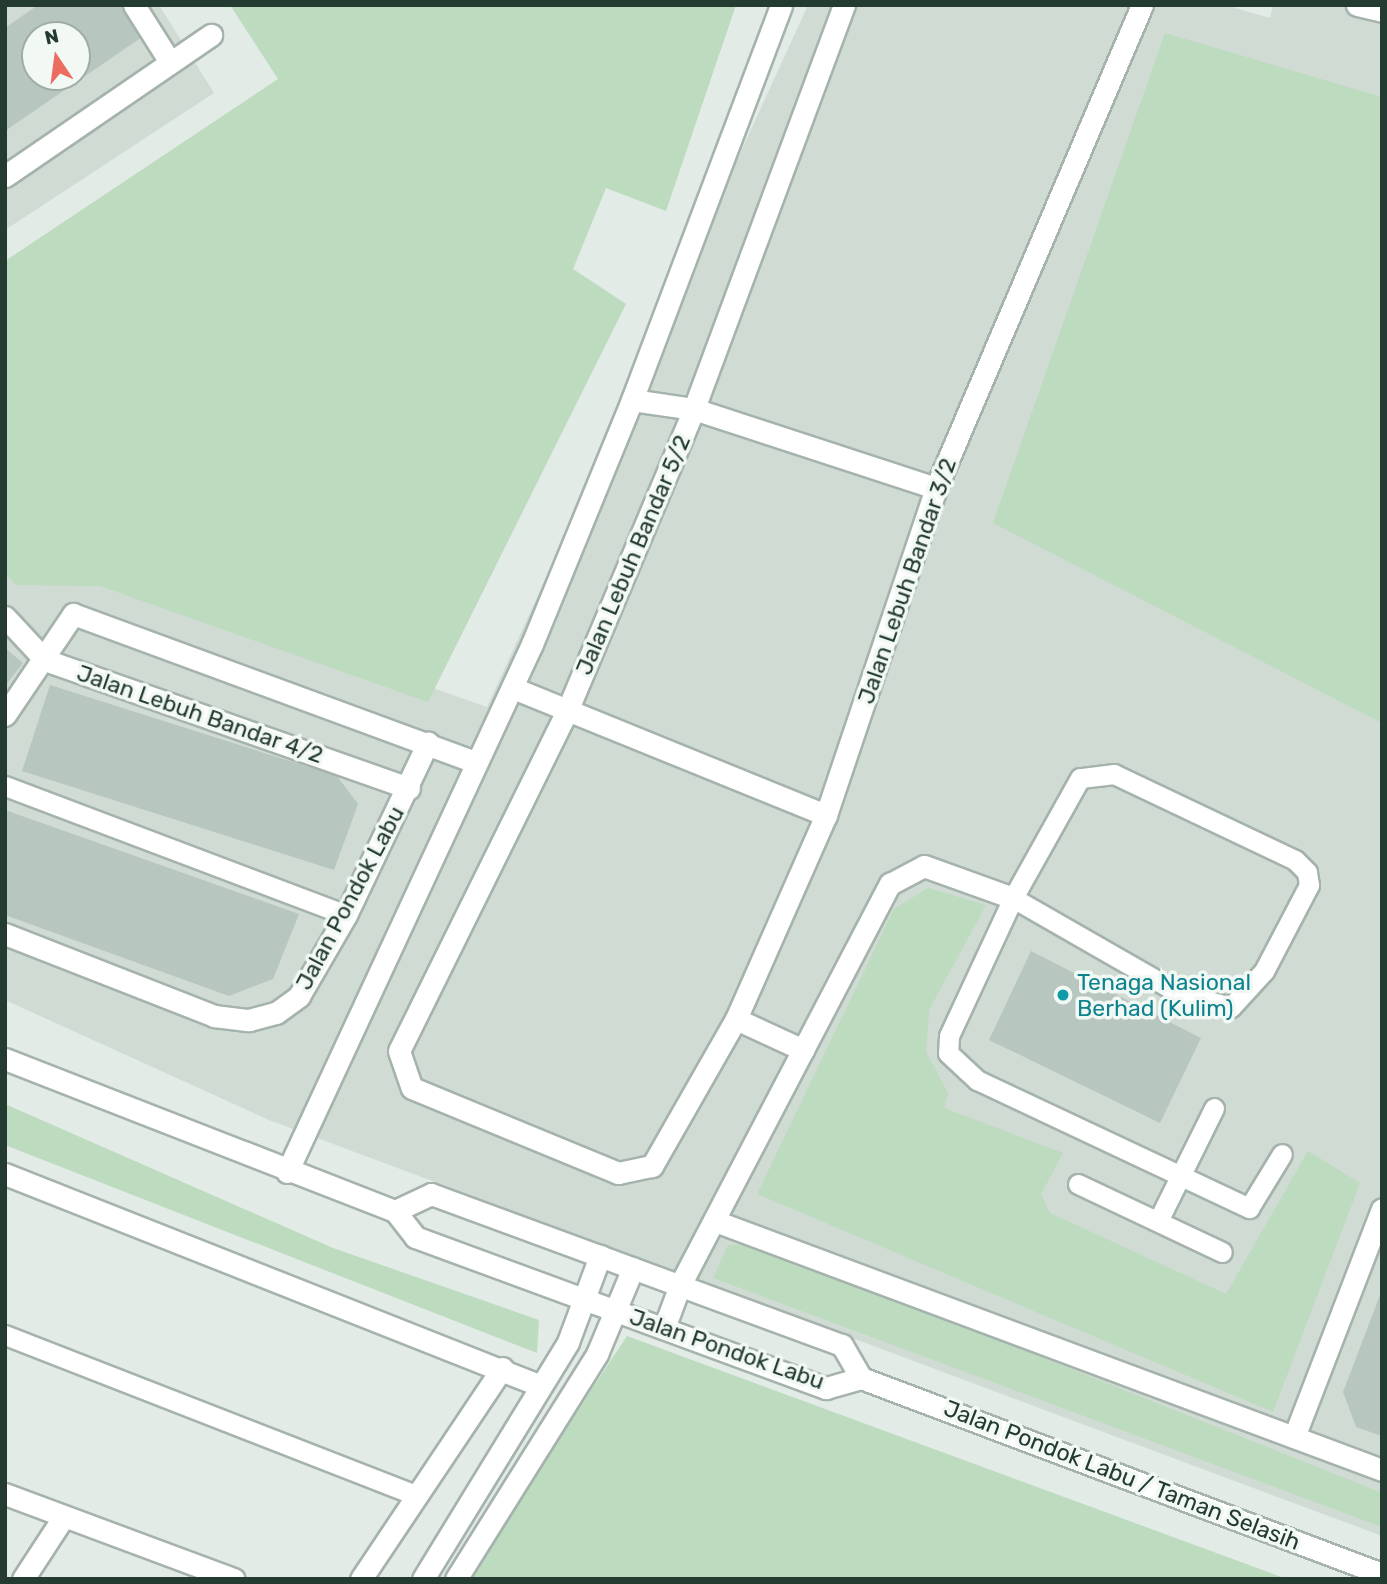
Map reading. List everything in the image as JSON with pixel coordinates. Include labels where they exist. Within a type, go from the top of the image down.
[{"type":"street","points":[[134,5],[170,62]]},
{"type":"street","points":[[287,1172],[475,762],[513,688],[632,400],[781,5]]},
{"type":"street","name":"Jalan Lebuh Bandar 5/2","points":[[662,1150],[652,1166],[618,1173],[412,1088],[399,1051],[567,711],[694,409],[844,5]]},
{"type":"street","name":"Jalan Lebuh Bandar 3/2","points":[[662,1150],[736,1020],[826,815],[936,488],[1142,5]]},
{"type":"street","points":[[1357,5],[1382,11]]},
{"type":"street","points":[[5,176],[211,35]]},
{"type":"street","points":[[632,400],[694,409],[936,488]]},
{"type":"street","points":[[5,715],[45,660],[73,614],[428,742],[475,762]]},
{"type":"street","name":"Jalan Lebuh Bandar 4/2","points":[[5,617],[45,660],[409,788]]},
{"type":"street","points":[[513,688],[826,815]]},
{"type":"street","name":"Jalan Pondok Labu","points":[[5,934],[214,1016],[249,1020],[276,1013],[299,996],[346,915],[409,788],[428,742]]},
{"type":"street","points":[[664,1328],[680,1285],[884,894],[900,875],[924,866],[1013,898]]},
{"type":"street","points":[[736,1020],[803,1050]]},
{"type":"street","name":"Jalan Pondok Labu","points":[[5,1059],[287,1172],[394,1211],[415,1237],[826,1388],[861,1378],[842,1345],[431,1194],[394,1211]]},
{"type":"street","points":[[5,1174],[502,1368],[541,1386]]},
{"type":"street","points":[[1294,1437],[1382,1209]]},
{"type":"street","points":[[715,1221],[1382,1470]]},
{"type":"street","points":[[423,1579],[568,1342],[600,1256]]},
{"type":"street","points":[[456,1579],[597,1354],[633,1268]]},
{"type":"street","points":[[361,1579],[502,1368]]},
{"type":"street","name":"Jalan Pondok Labu / Taman Selasih","points":[[861,1378],[1382,1574]]},
{"type":"street","points":[[5,1494],[234,1579]]},
{"type":"street","points":[[23,1579],[64,1516]]},
{"type":"lane","points":[[1013,898],[1179,993],[1231,1007],[1264,971],[1308,885],[1307,872],[1295,860],[1114,774],[1080,778],[1071,785],[1013,898],[957,1010],[948,1053],[977,1080],[1249,1208],[1282,1154]]},
{"type":"lane","points":[[5,786],[346,915]]},
{"type":"lane","points":[[1158,1222],[1214,1108]]},
{"type":"lane","points":[[1078,1184],[1222,1252]]},
{"type":"lane","points":[[5,1335],[416,1495]]},
{"type":"shaded area","points":[[5,5],[159,5],[214,93],[5,230]]},
{"type":"shaded area","points":[[808,5],[1225,5],[1270,18],[1273,5],[1382,5],[1382,1536],[269,1120],[5,1000],[5,505],[49,553],[487,707]]},
{"type":"green space","points":[[230,5],[736,5],[666,211],[606,188],[573,269],[626,304],[428,702],[100,586],[16,585],[5,573],[5,261],[278,79]]},
{"type":"green space","points":[[1165,33],[1382,97],[1382,723],[993,523]]},
{"type":"green space","points":[[928,888],[986,905],[929,1010],[926,1052],[948,1093],[944,1108],[1063,1153],[1041,1194],[1050,1213],[1226,1294],[1308,1151],[1360,1183],[1273,1412],[757,1194],[894,909]]},
{"type":"green space","points":[[5,1104],[333,1248],[539,1320],[537,1353],[5,1145]]},
{"type":"green space","points":[[758,1244],[1382,1493],[1382,1527],[713,1278],[728,1245]]},
{"type":"green space","points":[[627,1336],[1287,1579],[466,1579]]},
{"type":"building","points":[[38,5],[121,5],[142,37],[91,72],[91,21],[21,21],[21,91],[63,91],[5,131],[5,28]]},
{"type":"building","points":[[5,648],[23,663],[5,686]]},
{"type":"building","points":[[50,685],[337,776],[358,804],[334,870],[22,771]]},
{"type":"building","points":[[5,810],[299,914],[273,979],[229,996],[5,915]]},
{"type":"building","name":"Tenaga Nasional Berhad (Kulim)","points":[[1031,951],[1201,1038],[1160,1123],[989,1040]]},
{"type":"building","points":[[1382,1290],[1382,1436],[1356,1427],[1343,1392]]},
{"type":"place","name":"Tenaga Nasional Berhad (Kulim)","points":[[1063,995]]}]
